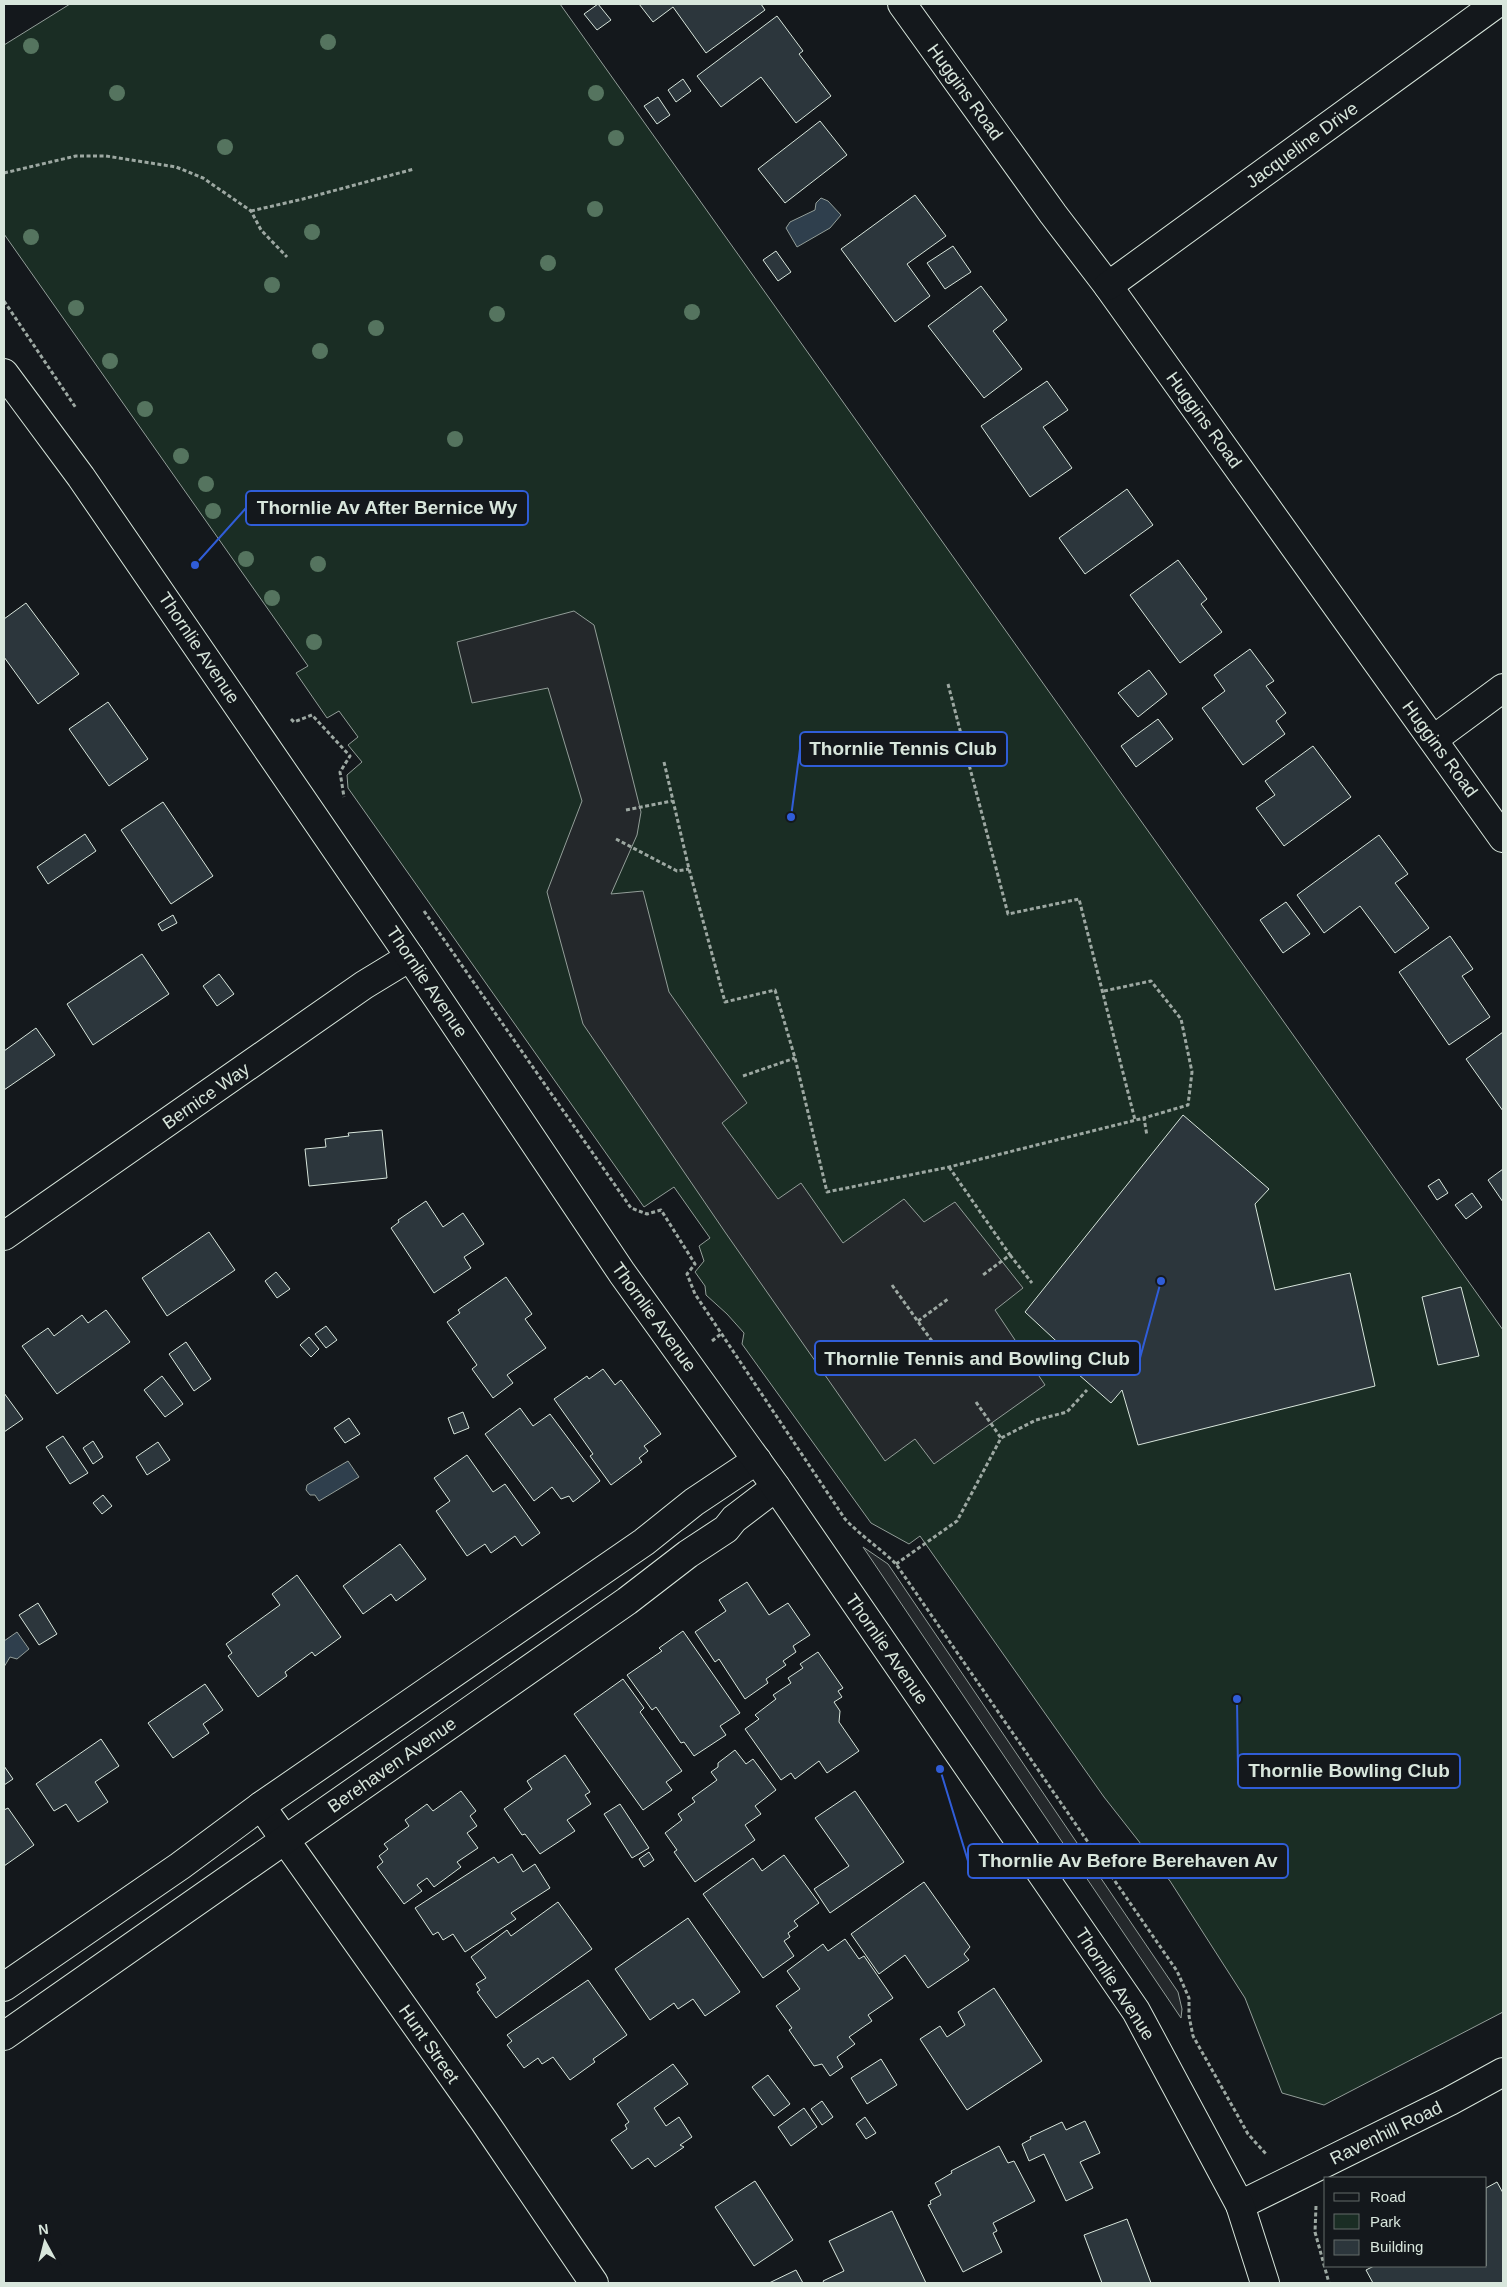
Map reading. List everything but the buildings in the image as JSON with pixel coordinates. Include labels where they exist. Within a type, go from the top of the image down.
[{"type":"street","name":"Huggins Road","points":[[902,4],[1053,214],[1108,286],[1503,838]]},
{"type":"street","name":"Jacqueline Drive","points":[[1108,286],[1496,4]]},
{"type":"street","name":"Thornlie Avenue","points":[[5,378],[81,477],[410,957],[622,1274],[776,1487],[1136,2011],[1240,2205],[1265,2283]]},
{"type":"street","points":[[1434,739],[1503,688]]},
{"type":"street","name":"Bernice Way","points":[[4,1236],[364,985],[410,957]]},
{"type":"street","points":[[4,1987],[180,1866],[261,1806],[644,1542],[694,1502],[756,1460]]},
{"type":"street","name":"Berehaven Avenue","points":[[4,2036],[627,1601],[688,1554],[726,1529],[734,1519],[776,1487]]},
{"type":"street","name":"Hunt Street","points":[[261,1806],[484,2121],[594,2283]]},
{"type":"street","name":"Ravenhill Road","points":[[1240,2205],[1450,2101],[1503,2072]]},
{"type":"path","points":[[4,173],[76,156],[106,156],[176,167],[204,178],[251,211],[261,230],[287,257]]},
{"type":"path","points":[[251,211],[414,169]]},
{"type":"path","points":[[4,301],[81,415]]},
{"type":"path","points":[[948,684],[1008,914],[1080,898],[1135,1120]]},
{"type":"path","points":[[287,716],[294,722],[312,715],[350,756],[340,772],[344,796],[349,804]]},
{"type":"path","points":[[664,762],[689,869],[725,1002],[775,990],[795,1058],[827,1192],[949,1167],[1144,1118],[1188,1105],[1192,1072],[1181,1019],[1151,981],[1104,991]]},
{"type":"path","points":[[626,810],[672,801]]},
{"type":"path","points":[[616,839],[677,871],[689,869]]},
{"type":"path","points":[[422,909],[631,1208],[647,1214],[661,1210],[695,1264],[687,1274],[695,1294],[845,1519],[858,1534],[880,1548],[896,1564],[1177,1971],[1189,1998],[1189,2016],[1193,2036],[1248,2134],[1267,2155],[1275,2154]]},
{"type":"path","points":[[743,1076],[795,1058]]},
{"type":"path","points":[[1144,1118],[1147,1136]]},
{"type":"path","points":[[949,1167],[1010,1256],[1032,1283]]},
{"type":"path","points":[[983,1275],[1010,1256]]},
{"type":"path","points":[[892,1285],[951,1368]]},
{"type":"path","points":[[918,1321],[948,1299]]},
{"type":"path","points":[[896,1564],[957,1521],[1001,1438],[1036,1420],[1067,1412],[1087,1390]]},
{"type":"path","points":[[976,1402],[1001,1438]]},
{"type":"path","points":[[1320,2200],[1315,2207],[1315,2232],[1324,2265]]},
{"type":"path","points":[[1325,2267],[1329,2283]]},
{"type":"green space","points":[[70,4],[560,4],[1503,1330],[1503,2012],[1324,2105],[1282,2093],[1245,1998],[1170,1881],[1104,1797],[920,1536],[909,1544],[871,1523],[742,1344],[744,1333],[706,1295],[705,1286],[695,1272],[704,1261],[699,1246],[710,1238],[674,1187],[644,1207],[348,788],[347,775],[362,762],[348,745],[358,737],[339,711],[327,718],[296,673],[308,666],[4,234],[4,45]]},
{"type":"shaded area","points":[[574,611],[594,625],[641,812],[637,835],[611,894],[643,891],[669,992],[747,1103],[722,1123],[778,1199],[801,1183],[843,1243],[904,1199],[924,1222],[955,1202],[1023,1288],[995,1310],[1045,1385],[934,1464],[915,1439],[885,1461],[583,1024],[547,892],[582,801],[548,688],[472,703],[457,642]]},
{"type":"shaded area","points":[[863,1547],[888,1564],[1178,1992],[1182,2009],[1181,2018]]},
{"type":"water","points":[[821,198],[828,201],[841,215],[830,228],[797,247],[786,228],[790,222],[815,210],[816,203]]},
{"type":"water","points":[[348,1461],[359,1477],[319,1501],[315,1495],[310,1495],[306,1490],[307,1485]]},
{"type":"water","points":[[17,1632],[29,1649],[17,1659],[10,1657],[4,1667],[4,1641]]},
{"type":"place","name":"Thornlie Av After Bernice Wy","points":[[195,565]]},
{"type":"place","name":"Thornlie Tennis Club","points":[[791,817]]},
{"type":"place","name":"Thornlie Tennis and Bowling Club","points":[[1161,1281]]},
{"type":"place","name":"Thornlie Bowling Club","points":[[1237,1699]]},
{"type":"place","name":"Thornlie Av Before Berehaven Av","points":[[940,1769]]}]
